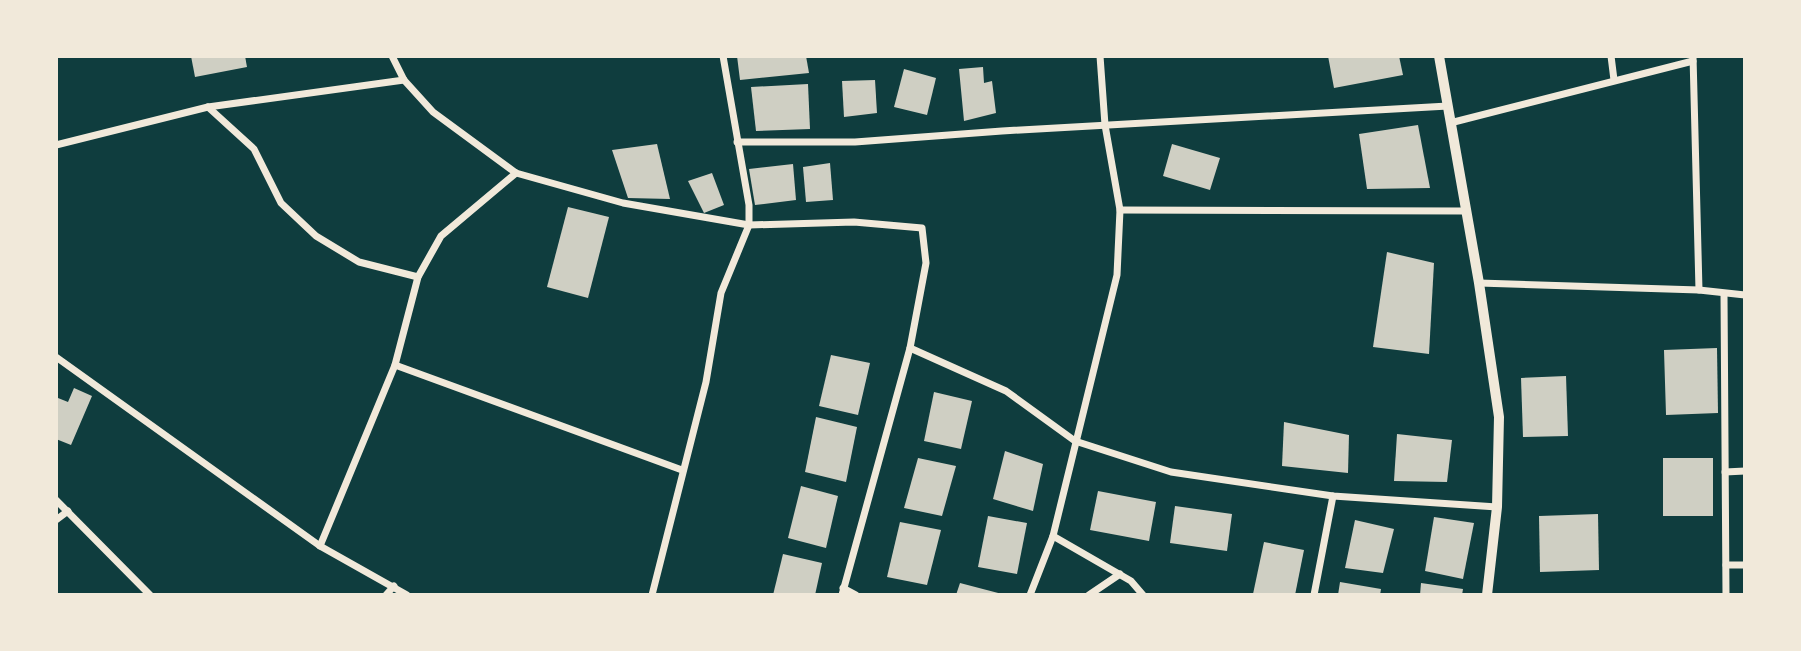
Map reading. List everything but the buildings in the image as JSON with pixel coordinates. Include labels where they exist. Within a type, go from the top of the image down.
[{"type":"street","points":[[391,56],[404,80],[433,112],[516,173],[623,204],[749,225],[854,222],[922,228],[926,263],[911,348],[842,591],[856,595]]},
{"type":"street","points":[[652,595],[706,382],[721,293],[749,225],[723,56]]},
{"type":"street","points":[[1030,595],[1053,536],[1116,275],[1120,210],[1105,125],[1100,56]]},
{"type":"street","points":[[1439,56],[1479,283],[1499,418],[1497,507],[1487,595]]},
{"type":"street","points":[[1611,56],[1614,80]]},
{"type":"street","points":[[1450,123],[1693,59],[1699,290]]},
{"type":"street","points":[[56,145],[208,107],[404,80]]},
{"type":"street","points":[[737,142],[855,142],[1448,106]]},
{"type":"street","points":[[208,107],[254,149],[281,203],[316,236],[359,262],[418,277]]},
{"type":"street","points":[[320,546],[395,365],[418,277],[441,236],[516,173]]},
{"type":"street","points":[[1120,210],[1465,211]]},
{"type":"street","points":[[1479,283],[1699,290],[1745,295]]},
{"type":"street","points":[[1724,294],[1726,595]]},
{"type":"street","points":[[911,348],[1006,391],[1075,441],[1171,472],[1334,496],[1497,507]]},
{"type":"street","points":[[56,357],[320,546],[407,595]]},
{"type":"street","points":[[395,365],[682,470]]},
{"type":"street","points":[[1726,472],[1745,471]]},
{"type":"street","points":[[1314,595],[1334,496]]},
{"type":"street","points":[[56,500],[150,595]]},
{"type":"street","points":[[56,520],[68,511]]},
{"type":"street","points":[[1053,536],[1131,581],[1143,595]]},
{"type":"street","points":[[1726,565],[1745,565]]},
{"type":"street","points":[[1089,595],[1119,574]]},
{"type":"street","points":[[386,595],[394,586]]}]
